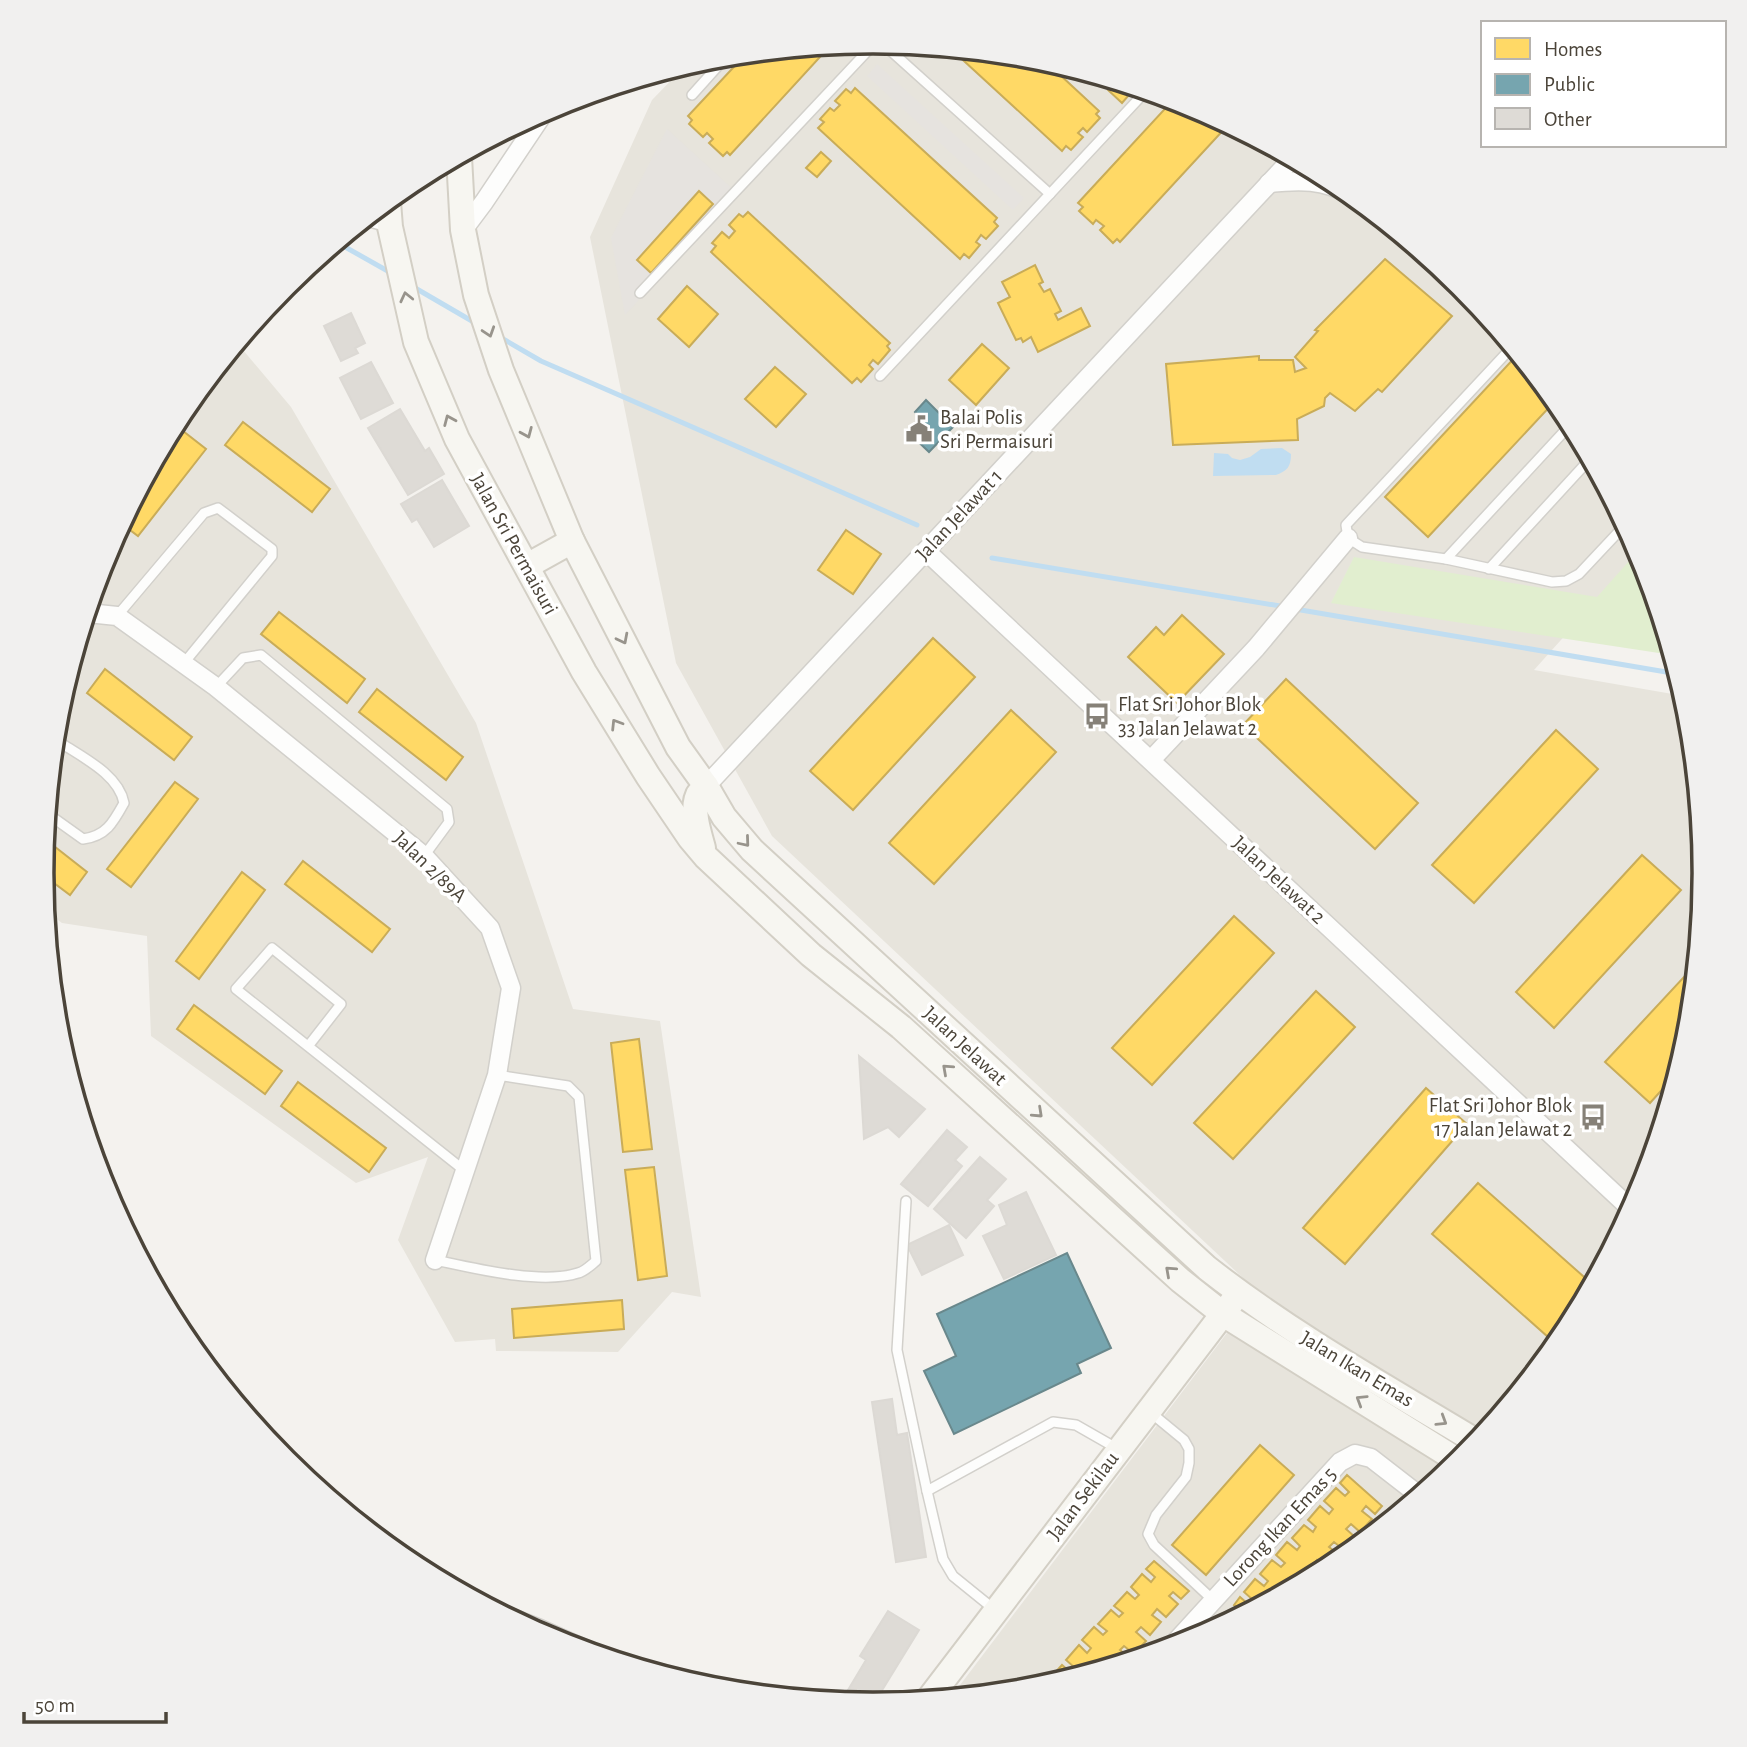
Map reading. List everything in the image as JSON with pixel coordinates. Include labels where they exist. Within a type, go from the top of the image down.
[{"type":"street","points":[[463,230],[533,129]]},
{"type":"street","name":"Jalan Jelawat 1","points":[[706,786],[1286,166]]},
{"type":"street","points":[[460,167],[463,230],[476,295],[501,369],[572,541],[678,747],[706,786]]},
{"type":"street","points":[[1269,183],[1310,181]]},
{"type":"street","name":"Jalan Sri Permaisuri","points":[[388,214],[416,342],[457,439],[584,672],[648,776],[706,857]]},
{"type":"street","points":[[1151,761],[1256,648],[1348,538]]},
{"type":"street","points":[[527,566],[572,541]]},
{"type":"street","name":"Jalan Jelawat 2","points":[[926,551],[1623,1202]]},
{"type":"street","name":"Jalan 2/89A","points":[[97,614],[117,616],[216,687],[424,856],[490,928],[511,988],[497,1075],[435,1260]]},
{"type":"street","points":[[648,776],[679,789],[691,790],[706,786]]},
{"type":"street","points":[[706,786],[698,796],[696,809],[697,825],[706,857]]},
{"type":"street","name":"Jalan Jelawat","points":[[706,786],[724,817],[752,850],[1189,1252],[1239,1293]]},
{"type":"street","name":"Jalan Jelawat","points":[[706,857],[811,955],[901,1027],[1180,1280],[1223,1314]]},
{"type":"street","name":"Jalan Sekilau","points":[[935,1690],[1239,1293]]},
{"type":"street","name":"Jalan Ikan Emas","points":[[1239,1293],[1304,1337],[1468,1437]]},
{"type":"street","name":"Jalan Ikan Emas","points":[[1223,1314],[1450,1456]]},
{"type":"street","name":"Lorong Ikan Emas 5","points":[[1185,1631],[1340,1462],[1354,1454],[1371,1458],[1413,1490]]},
{"type":"lane","points":[[640,293],[864,54]]},
{"type":"lane","points":[[895,55],[1050,194]]},
{"type":"lane","points":[[692,95],[715,70]]},
{"type":"lane","points":[[880,376],[1139,99]]},
{"type":"lane","points":[[376,224],[390,227]]},
{"type":"lane","points":[[1506,354],[1346,525],[1348,538],[1362,547],[1446,559],[1552,582],[1579,574],[1618,533]]},
{"type":"lane","points":[[1446,559],[1564,433]]},
{"type":"lane","points":[[1489,569],[1584,466]]},
{"type":"lane","points":[[117,616],[204,513],[218,508],[272,549],[272,556],[184,663]]},
{"type":"lane","points":[[216,687],[243,658],[261,655],[447,809],[449,822],[424,856]]},
{"type":"lane","points":[[56,820],[83,839],[95,838],[106,830],[124,803],[118,785],[96,765],[65,745]]},
{"type":"lane","points":[[309,1045],[341,1004],[272,948],[236,989],[465,1171]]},
{"type":"lane","points":[[435,1260],[488,1271],[544,1277],[580,1273],[596,1261],[579,1097],[568,1086],[497,1075]]},
{"type":"lane","points":[[906,1201],[897,1350],[927,1491],[943,1559],[953,1576],[996,1611]]},
{"type":"lane","points":[[1149,1411],[1184,1440],[1189,1449],[1189,1463],[1186,1477],[1156,1515],[1148,1534],[1154,1545],[1213,1600]]},
{"type":"lane","points":[[927,1491],[1053,1422],[1076,1426],[1119,1449]]},
{"type":"shaded area","points":[[874,54],[980,61],[1086,82],[1137,98],[1236,139],[1283,164],[1329,192],[1372,224],[1453,294],[1489,333],[1555,418],[1608,511],[1631,562],[1534,670],[1672,694],[1686,767],[1691,820],[1693,874],[1686,980],[1665,1086],[1649,1137],[1608,1236],[1583,1283],[1555,1329],[1489,1414],[1453,1453],[1372,1523],[1329,1555],[1236,1608],[1137,1649],[1086,1665],[1033,1677],[958,1688],[1258,1292],[772,836],[676,663],[590,237],[652,100],[672,80],[767,61]]},
{"type":"shaded area","points":[[877,64],[1024,198],[1013,210],[867,76]]},
{"type":"shaded area","points":[[667,129],[737,193],[625,315],[611,238]]},
{"type":"shaded area","points":[[244,351],[291,407],[476,723],[573,1009],[660,1021],[701,1297],[672,1292],[618,1352],[496,1351],[495,1339],[455,1342],[398,1240],[428,1157],[356,1183],[151,1036],[147,936],[62,923],[56,918],[54,874],[61,767],[82,661],[98,610],[139,511],[164,464],[192,418]]},
{"type":"green space","points":[[1354,557],[1597,597],[1630,560],[1663,654],[1331,603]]},
{"type":"water","points":[[1282,448],[1291,454],[1291,458],[1288,468],[1276,475],[1213,476],[1214,453],[1228,454],[1240,460],[1261,449]]},
{"type":"building: Homes","points":[[821,56],[730,155],[727,152],[723,156],[709,143],[713,139],[707,133],[703,137],[689,124],[692,120],[688,116],[734,67]]},
{"type":"building: Homes","points":[[962,59],[1062,77],[1099,111],[1096,114],[1100,118],[1087,132],[1083,128],[1078,133],[1083,137],[1071,150],[1066,146],[1062,151]]},
{"type":"building: Homes","points":[[855,88],[997,218],[994,222],[998,226],[986,239],[981,235],[976,242],[980,245],[969,258],[964,254],[960,259],[818,128],[824,122],[820,119],[830,108],[834,111],[840,105],[835,101],[846,89],[851,93]]},
{"type":"building: Homes","points":[[1109,89],[1129,95],[1122,103]]},
{"type":"building: Homes","points":[[1165,109],[1221,132],[1120,242],[1117,239],[1113,243],[1100,230],[1104,226],[1096,220],[1093,224],[1079,211],[1083,207],[1078,203]]},
{"type":"building: Homes","points":[[821,152],[831,161],[817,177],[806,168]]},
{"type":"building: Homes","points":[[699,191],[713,204],[651,273],[637,260]]},
{"type":"building: Homes","points":[[748,212],[890,343],[887,346],[890,350],[878,364],[873,360],[869,365],[873,369],[861,382],[857,378],[852,383],[711,252],[716,246],[712,243],[722,232],[729,238],[735,231],[729,225],[739,214],[743,217]]},
{"type":"building: Homes","points":[[1385,259],[1452,316],[1382,392],[1378,389],[1355,411],[1330,393],[1325,398],[1324,406],[1297,419],[1298,440],[1173,445],[1166,364],[1259,356],[1259,360],[1293,360],[1295,372],[1306,368],[1295,357],[1318,331],[1315,330]]},
{"type":"building: Homes","points":[[1035,265],[1043,282],[1039,284],[1044,292],[1050,289],[1061,311],[1055,314],[1058,320],[1081,308],[1090,326],[1038,352],[1031,337],[1023,342],[1021,338],[1016,340],[998,303],[1010,297],[1002,282]]},
{"type":"building: Homes","points":[[687,286],[718,314],[689,347],[658,319]]},
{"type":"building: Homes","points":[[982,344],[1009,368],[976,405],[949,380]]},
{"type":"building: Homes","points":[[1512,361],[1548,409],[1428,537],[1385,497]]},
{"type":"building: Homes","points":[[775,367],[806,394],[776,427],[745,399]]},
{"type":"building: Homes","points":[[243,422],[330,489],[312,512],[225,445]]},
{"type":"building: Homes","points":[[184,432],[206,449],[138,536],[130,530]]},
{"type":"building: Homes","points":[[846,530],[881,554],[853,594],[818,570]]},
{"type":"building: Homes","points":[[279,612],[365,679],[347,703],[261,634]]},
{"type":"building: Homes","points":[[1182,615],[1224,654],[1177,703],[1128,657],[1156,627],[1164,635]]},
{"type":"building: Homes","points":[[933,638],[975,677],[853,810],[810,771]]},
{"type":"building: Homes","points":[[105,669],[192,737],[174,760],[87,693]]},
{"type":"building: Homes","points":[[1286,679],[1418,803],[1375,849],[1243,725]]},
{"type":"building: Homes","points":[[377,689],[463,757],[446,780],[359,712]]},
{"type":"building: Homes","points":[[1011,710],[1056,752],[934,884],[889,843]]},
{"type":"building: Homes","points":[[1556,730],[1598,769],[1474,903],[1432,865]]},
{"type":"building: Homes","points":[[175,782],[198,799],[131,887],[107,869]]},
{"type":"building: Homes","points":[[55,847],[87,872],[70,895],[54,883]]},
{"type":"building: Homes","points":[[1642,855],[1681,890],[1554,1028],[1516,992]]},
{"type":"building: Homes","points":[[303,861],[390,929],[372,952],[285,884]]},
{"type":"building: Homes","points":[[242,872],[265,890],[199,979],[176,961]]},
{"type":"building: Homes","points":[[1234,916],[1274,953],[1152,1085],[1112,1048]]},
{"type":"building: Homes","points":[[1687,974],[1665,1086],[1650,1103],[1605,1062]]},
{"type":"building: Homes","points":[[1316,991],[1355,1027],[1233,1159],[1194,1123]]},
{"type":"building: Homes","points":[[194,1005],[282,1071],[265,1094],[177,1029]]},
{"type":"building: Homes","points":[[639,1039],[652,1149],[623,1152],[611,1043]]},
{"type":"building: Homes","points":[[298,1082],[386,1148],[369,1172],[281,1106]]},
{"type":"building: Homes","points":[[1426,1088],[1467,1124],[1345,1264],[1303,1228]]},
{"type":"building: Homes","points":[[654,1167],[667,1276],[638,1280],[625,1170]]},
{"type":"building: Homes","points":[[1478,1183],[1586,1278],[1549,1338],[1432,1234]]},
{"type":"building: Homes","points":[[622,1300],[624,1329],[514,1338],[512,1309]]},
{"type":"building: Homes","points":[[1260,1445],[1294,1475],[1206,1575],[1172,1545]]},
{"type":"building: Homes","points":[[1347,1475],[1382,1506],[1375,1514],[1366,1506],[1362,1511],[1372,1519],[1360,1532],[1351,1524],[1346,1529],[1354,1536],[1340,1547],[1334,1542],[1329,1547],[1334,1551],[1329,1555],[1251,1600],[1244,1592],[1255,1579],[1264,1586],[1268,1581],[1260,1574],[1272,1560],[1281,1567],[1285,1563],[1276,1555],[1287,1542],[1297,1550],[1300,1546],[1292,1538],[1304,1525],[1313,1532],[1316,1527],[1308,1520],[1320,1506],[1329,1514],[1333,1509],[1324,1501],[1336,1488],[1345,1496],[1349,1492],[1340,1483]]},
{"type":"building: Homes","points":[[1154,1561],[1189,1591],[1181,1599],[1173,1592],[1169,1596],[1178,1604],[1166,1617],[1157,1609],[1152,1615],[1161,1622],[1150,1635],[1141,1627],[1136,1632],[1146,1641],[1139,1648],[1130,1651],[1124,1646],[1120,1650],[1124,1653],[1073,1668],[1066,1660],[1079,1645],[1087,1653],[1091,1648],[1082,1640],[1094,1627],[1103,1635],[1107,1631],[1098,1624],[1111,1610],[1119,1617],[1123,1613],[1114,1606],[1127,1592],[1135,1599],[1139,1595],[1131,1587],[1142,1574],[1151,1582],[1155,1577],[1146,1569]]},
{"type":"building: Homes","points":[[1240,1597],[1246,1603],[1237,1608],[1234,1605]]},
{"type":"building: Public","points":[[926,400],[953,427],[929,452],[909,433],[922,419],[915,412]]},
{"type":"building: Public","points":[[1067,1253],[1111,1348],[1077,1364],[1081,1373],[954,1434],[924,1371],[956,1356],[937,1314]]},
{"type":"building: Other","points":[[351,313],[365,343],[355,348],[358,353],[341,361],[324,326]]},
{"type":"building: Other","points":[[371,362],[393,403],[361,419],[340,378]]},
{"type":"building: Other","points":[[400,409],[425,451],[429,448],[444,474],[408,495],[368,428]]},
{"type":"building: Other","points":[[442,480],[469,526],[434,547],[417,519],[412,522],[401,504]]},
{"type":"building: Other","points":[[859,1056],[925,1109],[899,1137],[888,1127],[864,1139]]},
{"type":"building: Other","points":[[947,1130],[967,1147],[955,1160],[962,1166],[928,1206],[901,1184]]},
{"type":"building: Other","points":[[980,1157],[1006,1179],[987,1200],[994,1206],[966,1238],[934,1209]]},
{"type":"building: Other","points":[[1026,1192],[1056,1255],[1004,1279],[983,1236],[1007,1225],[999,1205]]},
{"type":"building: Other","points":[[949,1225],[963,1255],[922,1275],[907,1245]]},
{"type":"building: Other","points":[[892,1399],[897,1435],[907,1433],[926,1557],[896,1562],[872,1402]]},
{"type":"building: Other","points":[[888,1611],[919,1630],[881,1693],[847,1692],[866,1660],[860,1656]]},
{"type":"waterway","points":[[346,247],[393,274]]},
{"type":"waterway","points":[[410,285],[477,324]]},
{"type":"waterway","points":[[498,336],[541,361],[917,525]]},
{"type":"waterway","points":[[992,558],[1286,607]]},
{"type":"waterway","points":[[1295,609],[1668,672]]},
{"type":"place","name":"Balai Polis Sri Permaisuri","points":[[919,429]]},
{"type":"place","name":"Flat Sri Johor Blok 33 Jalan Jelawat 2","points":[[1097,716]]},
{"type":"place","name":"Flat Sri Johor Blok 17 Jalan Jelawat 2","points":[[1593,1117]]}]
